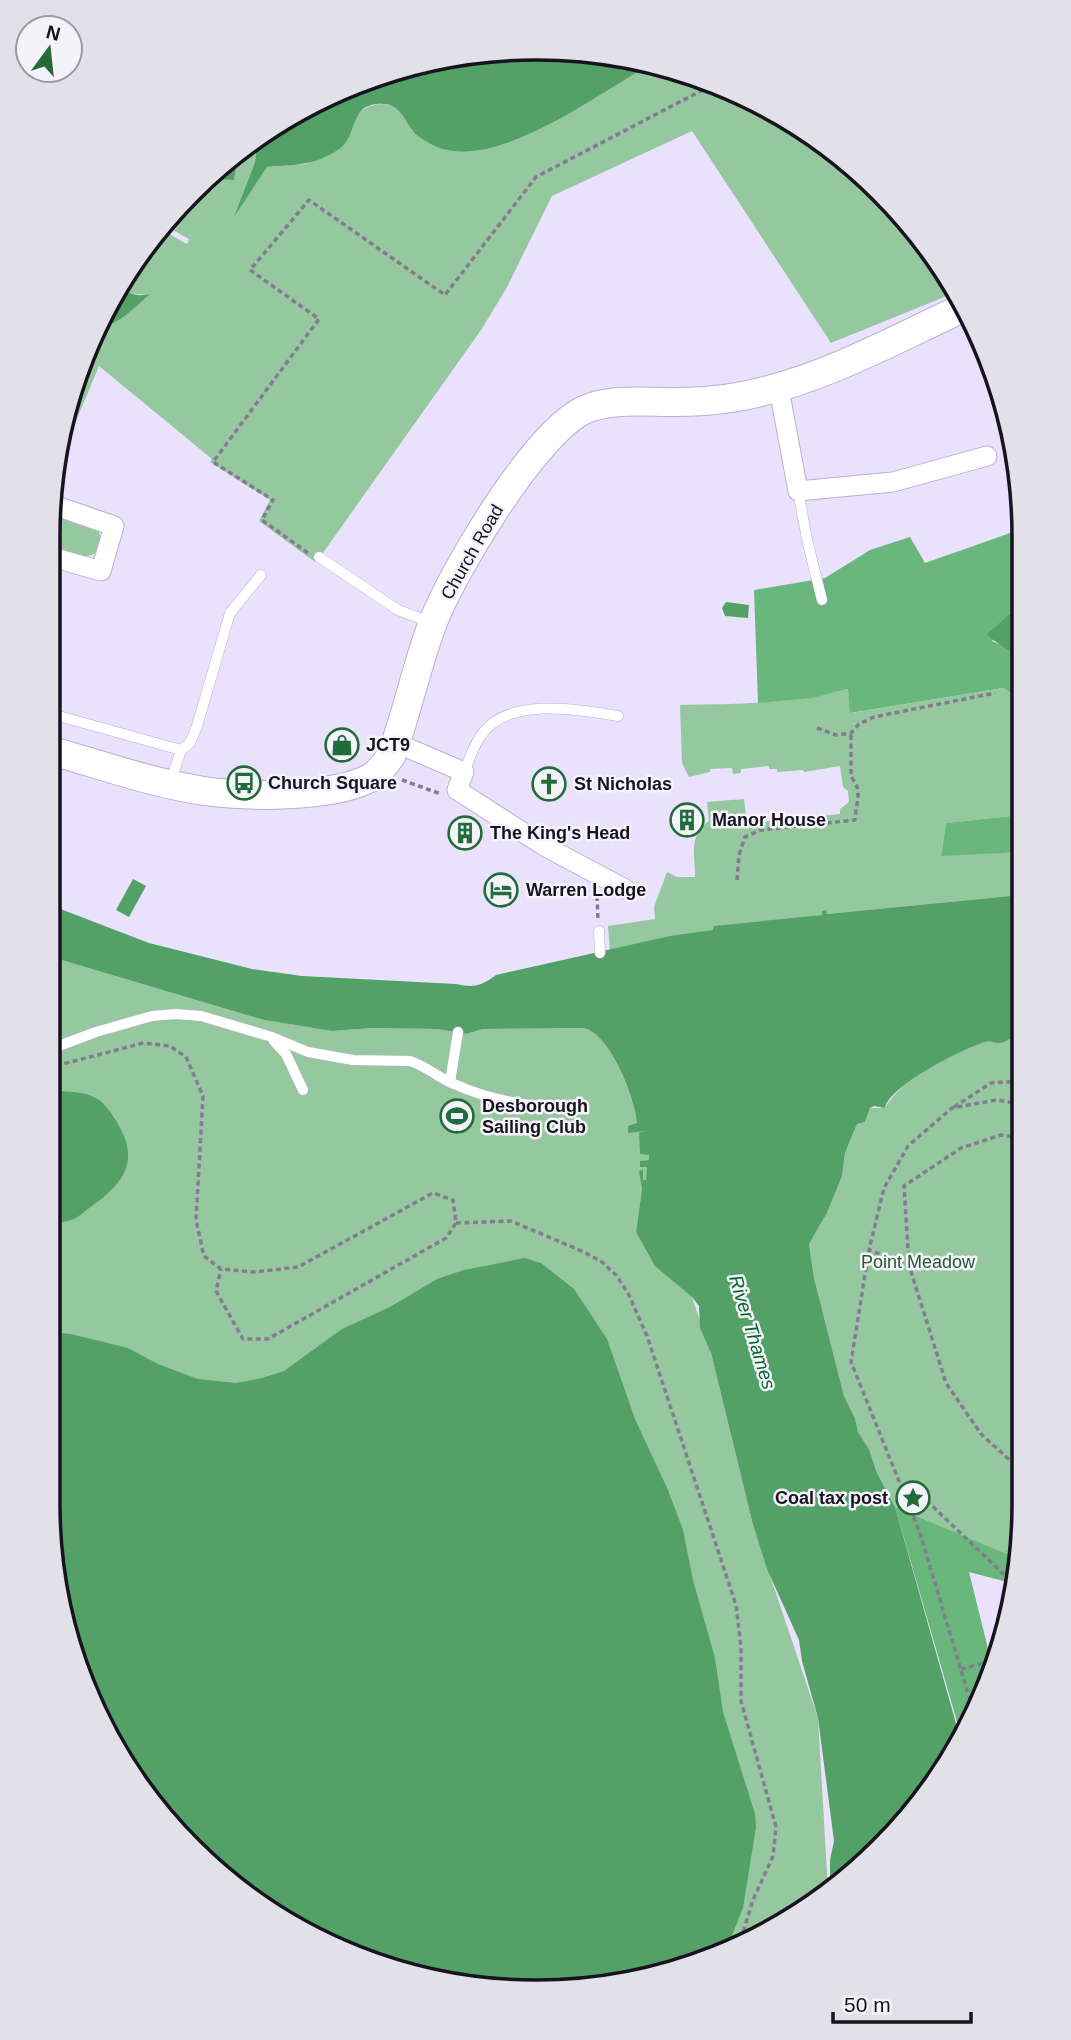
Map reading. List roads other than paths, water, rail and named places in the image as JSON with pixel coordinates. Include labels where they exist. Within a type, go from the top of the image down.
[{"type":"street","name":"Church Road","points":[[60,753],[170,785],[230,793],[327,790],[371,778],[391,757],[432,624],[455,576],[490,518],[530,462],[568,420],[584,410],[620,402],[696,402],[779,389],[812,378],[955,312]]},
{"type":"street","points":[[779,389],[798,491],[893,482],[987,456]]},
{"type":"street","points":[[60,559],[101,571],[114,526],[61,507]]},
{"type":"street","points":[[396,743],[464,772],[457,790],[546,847],[625,889]]},
{"type":"lane","points":[[798,491],[822,600]]},
{"type":"lane","points":[[319,557],[398,610],[432,624]]},
{"type":"lane","points":[[170,785],[181,750],[190,743],[197,726],[230,612],[261,575]]},
{"type":"lane","points":[[464,772],[480,736],[498,720],[524,710],[558,708],[618,716]]},
{"type":"lane","points":[[60,716],[181,750]]},
{"type":"lane","points":[[599,931],[600,953]]},
{"type":"lane","points":[[60,1046],[152,1016],[201,1016],[272,1037],[308,1052],[352,1060],[410,1061],[450,1082],[527,1104],[563,1108]]},
{"type":"lane","points":[[450,1082],[458,1032]]},
{"type":"lane","points":[[272,1037],[286,1054],[303,1090]]},
{"type":"water","points":[[536,60],[598,64],[639,71],[537,130],[479,150],[452,151],[429,143],[414,132],[395,108],[384,104],[369,106],[359,113],[345,144],[333,153],[307,163],[267,167],[234,217],[255,162],[256,152],[298,123],[353,96],[412,76],[443,69]]},
{"type":"water","points":[[233,169],[236,170],[234,180],[221,179]]},
{"type":"water","points":[[127,292],[150,294],[131,311],[109,325]]},
{"type":"water","points":[[726,602],[749,605],[748,618],[725,616],[722,608]]},
{"type":"water","points":[[1012,613],[1012,652],[987,634]]},
{"type":"water","points":[[133,879],[146,886],[129,917],[116,910]]},
{"type":"water","name":"River Thames","points":[[1012,896],[1012,1038],[1001,1043],[985,1042],[960,1052],[913,1079],[890,1099],[885,1108],[870,1108],[865,1122],[857,1124],[845,1153],[842,1176],[827,1213],[809,1244],[814,1278],[844,1396],[855,1418],[858,1432],[869,1449],[877,1473],[895,1507],[957,1725],[913,1794],[872,1841],[830,1878],[834,1841],[818,1718],[799,1640],[767,1569],[753,1525],[711,1353],[700,1328],[699,1306],[655,1266],[636,1232],[642,1189],[639,1171],[643,1170],[643,1180],[646,1180],[647,1167],[640,1167],[640,1161],[649,1160],[649,1155],[640,1154],[639,1133],[646,1131],[628,1133],[628,1126],[637,1123],[632,1098],[603,1041],[583,1028],[483,1029],[466,1034],[437,1029],[373,1028],[332,1031],[264,1020],[60,960],[60,908],[149,943],[252,969],[302,976],[468,986],[481,984],[496,975],[670,936],[713,930],[714,926],[822,915],[822,911],[826,910],[827,914]]},
{"type":"water","points":[[60,1091],[81,1093],[101,1101],[118,1124],[128,1149],[128,1160],[120,1180],[113,1189],[74,1219],[60,1222]]},
{"type":"water","points":[[525,1258],[541,1263],[574,1289],[607,1339],[635,1419],[668,1490],[683,1530],[693,1580],[715,1658],[723,1712],[755,1814],[756,1827],[743,1908],[731,1938],[689,1955],[598,1976],[504,1979],[412,1964],[353,1944],[325,1931],[297,1917],[246,1882],[199,1841],[178,1818],[158,1794],[123,1742],[85,1658],[69,1597],[61,1536],[60,1333],[128,1348],[158,1364],[198,1379],[236,1383],[284,1371],[342,1329],[390,1307],[437,1279],[464,1270]]},
{"type":"place","name":"JCT9","points":[[342,745]]},
{"type":"place","name":"Church Square","points":[[244,783]]},
{"type":"place","name":"St Nicholas","points":[[549,784]]},
{"type":"place","name":"Manor House","points":[[687,820]]},
{"type":"place","name":"The King's Head","points":[[465,833]]},
{"type":"place","name":"Warren Lodge","points":[[501,890]]},
{"type":"place","name":"Desborough Sailing Club","points":[[457,1116]]},
{"type":"place","name":"Coal tax post","points":[[913,1498]]},
{"type":"park label","name":"Point Meadow","points":[[918,1262]]}]
